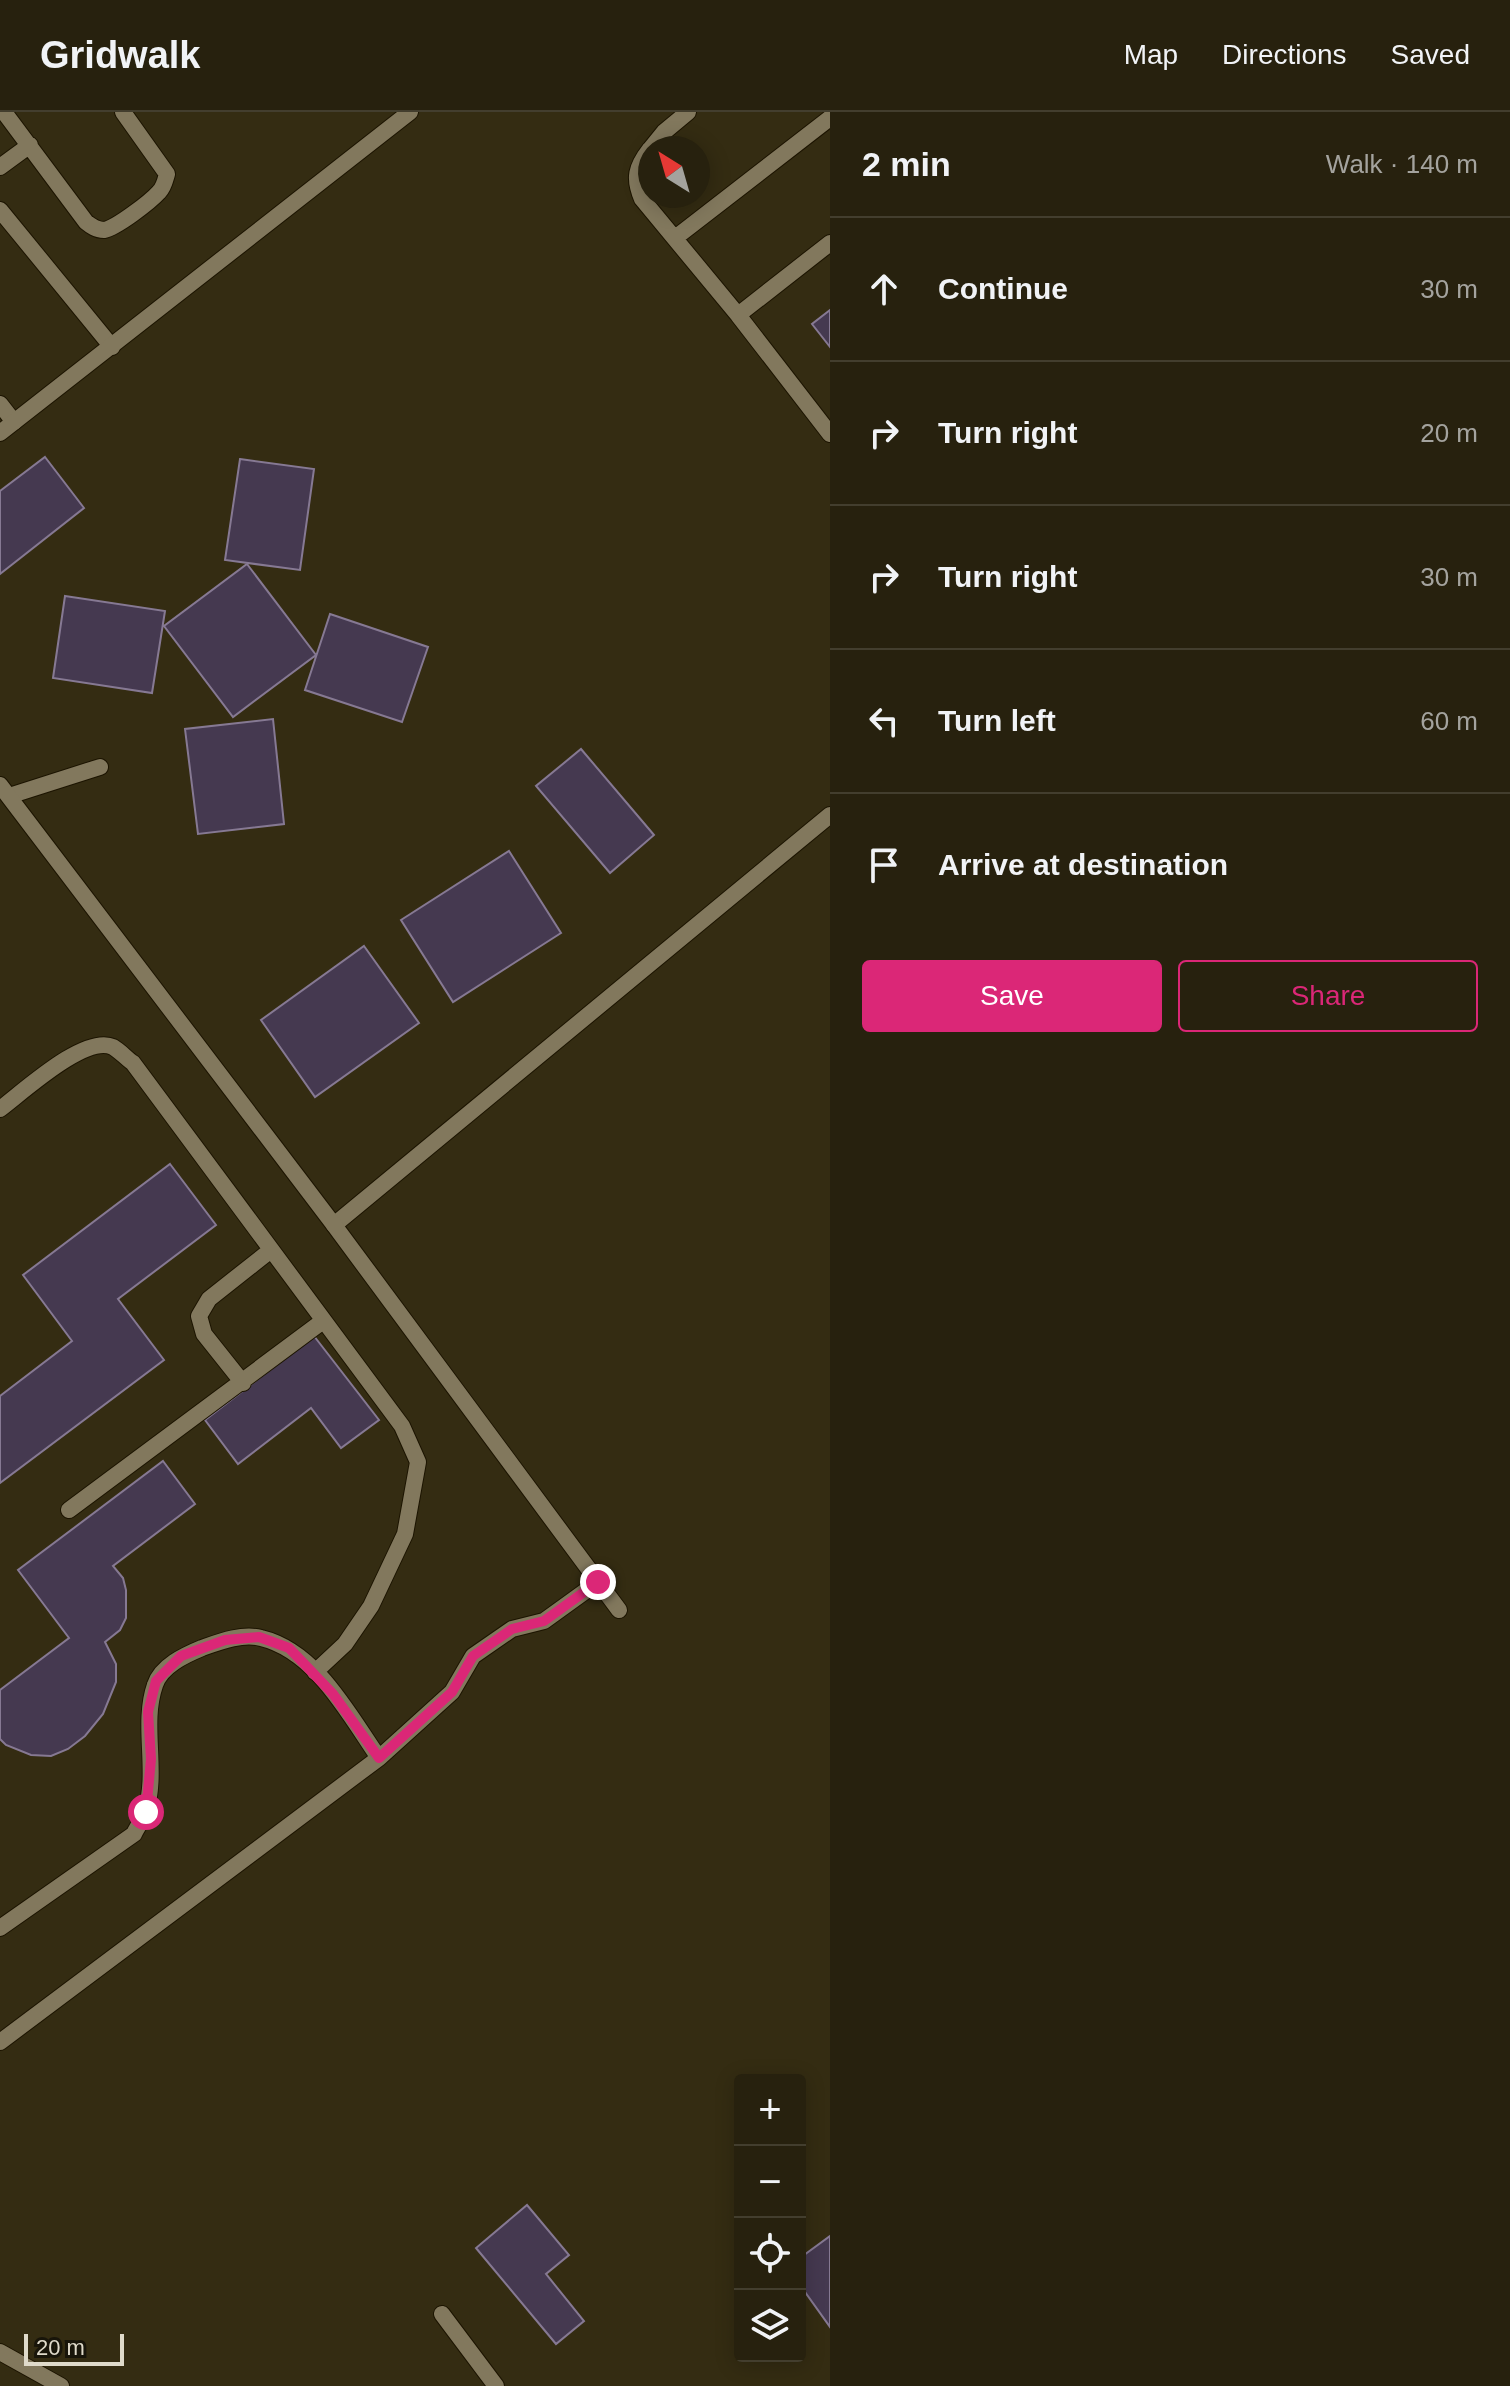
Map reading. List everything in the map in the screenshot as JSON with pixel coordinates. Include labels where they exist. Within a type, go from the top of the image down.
[{"type":"street","points":[[4,112],[86,222],[94,229],[105,230],[159,193],[165,185],[167,174],[123,112]]},
{"type":"street","points":[[0,433],[410,112]]},
{"type":"street","points":[[660,136],[688,112]]},
{"type":"street","points":[[675,238],[830,118]]},
{"type":"street","points":[[0,167],[30,145]]},
{"type":"street","points":[[638,166],[635,171],[638,190]]},
{"type":"street","points":[[650,208],[830,434]]},
{"type":"street","points":[[0,210],[112,347]]},
{"type":"street","points":[[738,315],[830,243]]},
{"type":"street","points":[[0,404],[14,422]]},
{"type":"street","points":[[100,767],[4,790],[334,1225],[619,1610]]},
{"type":"street","points":[[334,1225],[830,815]]},
{"type":"street","points":[[0,1109],[73,1055],[96,1044],[113,1047],[133,1063],[402,1426],[418,1462],[405,1534],[371,1606],[345,1644],[315,1672]]},
{"type":"street","points":[[243,1383],[204,1334],[199,1316],[209,1299],[271,1250]]},
{"type":"street","points":[[69,1510],[323,1321]]},
{"type":"street","points":[[0,2042],[379,1758],[452,1692],[473,1656],[512,1629],[544,1621],[598,1582]]},
{"type":"street","points":[[0,1928],[134,1834],[146,1812],[151,1759],[148,1712],[156,1681],[181,1656],[225,1640],[259,1637],[289,1648],[315,1672],[379,1758]]},
{"type":"street","points":[[442,2314],[496,2386]]},
{"type":"street","points":[[0,2352],[61,2386]]},
{"type":"building","points":[[830,310],[830,347],[812,324]]},
{"type":"building","points":[[45,457],[84,508],[0,574],[0,491]]},
{"type":"building","points":[[240,459],[314,469],[300,570],[225,560]]},
{"type":"building","points":[[247,564],[316,655],[233,717],[164,626]]},
{"type":"building","points":[[65,596],[165,611],[152,693],[53,678]]},
{"type":"building","points":[[330,614],[428,647],[402,722],[305,690]]},
{"type":"building","points":[[273,719],[284,824],[198,834],[185,729]]},
{"type":"building","points":[[581,749],[654,835],[610,873],[536,786]]},
{"type":"building","points":[[509,851],[561,933],[453,1002],[401,920]]},
{"type":"building","points":[[364,946],[419,1023],[315,1097],[261,1020]]},
{"type":"building","points":[[170,1164],[216,1225],[118,1299],[164,1360],[0,1483],[0,1396],[72,1341],[23,1275]]},
{"type":"building","points":[[314,1336],[379,1420],[341,1448],[311,1408],[238,1464],[205,1420]]},
{"type":"building","points":[[163,1461],[195,1504],[113,1566],[123,1578],[126,1590],[126,1618],[120,1630],[105,1642],[116,1664],[116,1682],[103,1714],[85,1736],[68,1749],[51,1756],[31,1755],[6,1745],[0,1739],[0,1690],[69,1638],[18,1570]]},
{"type":"building","points":[[527,2205],[569,2255],[546,2274],[584,2321],[556,2344],[476,2248]]},
{"type":"building","points":[[830,2236],[830,2327],[806,2293],[806,2254]]},
{"type":"route","points":[[146,1812],[151,1759],[148,1712],[156,1681],[181,1656],[225,1640],[259,1637],[289,1648],[315,1672],[379,1758],[452,1692],[473,1656],[512,1629],[544,1621],[598,1582]]}]
